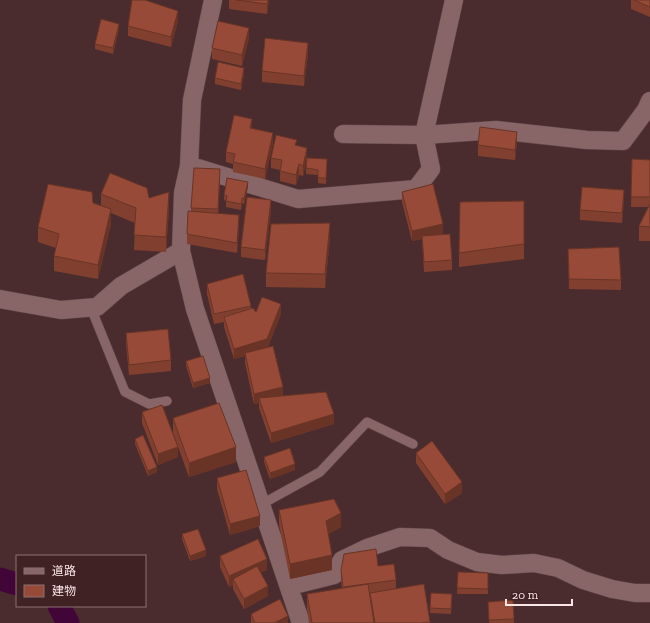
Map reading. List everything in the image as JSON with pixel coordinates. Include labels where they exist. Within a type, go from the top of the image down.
[{"type":"street","points":[[212,0],[192,100],[189,166],[183,193],[181,251],[195,309],[290,586],[301,623]]},
{"type":"street","points":[[189,166],[298,199],[416,189],[432,169],[424,135],[454,0]]},
{"type":"street","points":[[343,134],[424,135],[496,130],[580,140],[623,141],[646,110],[650,101]]},
{"type":"street","points":[[0,299],[61,310],[97,307],[121,286],[181,251]]},
{"type":"street","points":[[290,586],[334,575],[342,560],[367,548],[400,537],[430,538],[448,550],[477,562],[502,565],[534,563],[558,568],[583,580],[612,589],[635,593],[650,593]]},
{"type":"lane","points":[[91,308],[125,392],[149,404],[167,401]]},
{"type":"lane","points":[[262,504],[320,472],[367,422],[413,444]]},
{"type":"building","points":[[132,0],[145,0],[178,11],[171,37],[128,26]]},
{"type":"building","points":[[236,0],[268,0],[267,4]]},
{"type":"building","points":[[634,0],[650,0],[650,7]]},
{"type":"building","points":[[101,19],[119,24],[113,48],[95,44]]},
{"type":"building","points":[[218,21],[249,28],[242,55],[212,48]]},
{"type":"building","points":[[265,38],[308,43],[304,76],[262,71]]},
{"type":"building","points":[[218,62],[244,68],[241,84],[215,78]]},
{"type":"building","points":[[234,115],[252,119],[250,128],[273,133],[265,169],[233,162],[235,154],[226,152]]},
{"type":"building","points":[[480,127],[517,132],[515,150],[478,145]]},
{"type":"building","points":[[276,135],[297,140],[295,145],[307,148],[303,166],[299,164],[296,175],[280,171],[282,160],[271,158]]},
{"type":"building","points":[[307,158],[327,159],[326,178],[318,178],[318,170],[306,168]]},
{"type":"building","points":[[632,159],[650,160],[650,197],[631,197]]},
{"type":"building","points":[[194,168],[220,169],[218,209],[191,208]]},
{"type":"building","points":[[110,173],[147,188],[149,198],[169,192],[166,237],[134,235],[136,208],[101,194]]},
{"type":"building","points":[[227,178],[248,182],[244,199],[242,198],[241,204],[226,201],[227,196],[224,195]]},
{"type":"building","points":[[48,184],[92,192],[93,203],[111,209],[98,265],[54,256],[59,234],[38,227]]},
{"type":"building","points":[[433,184],[443,224],[412,231],[402,192]]},
{"type":"building","points":[[582,187],[624,190],[622,213],[580,210]]},
{"type":"building","points":[[247,197],[271,200],[265,250],[241,247]]},
{"type":"building","points":[[524,201],[524,244],[459,253],[460,202]]},
{"type":"building","points":[[650,204],[650,227],[639,226]]},
{"type":"building","points":[[188,211],[239,215],[237,243],[187,234]]},
{"type":"building","points":[[330,223],[325,274],[266,273],[271,224]]},
{"type":"building","points":[[450,234],[452,260],[424,262],[422,236]]},
{"type":"building","points":[[619,247],[621,280],[569,279],[568,249]]},
{"type":"building","points":[[243,274],[251,306],[214,314],[207,284]]},
{"type":"building","points":[[262,297],[281,304],[267,339],[234,349],[224,317],[253,308],[256,312]]},
{"type":"building","points":[[168,329],[171,360],[129,365],[126,333]]},
{"type":"building","points":[[273,346],[283,387],[254,394],[245,353]]},
{"type":"building","points":[[203,356],[210,378],[193,383],[186,361]]},
{"type":"building","points":[[326,392],[334,414],[271,433],[259,398]]},
{"type":"building","points":[[219,403],[236,447],[189,463],[173,418]]},
{"type":"building","points":[[162,405],[178,447],[158,454],[142,412]]},
{"type":"building","points":[[143,435],[157,467],[148,471],[135,439]]},
{"type":"building","points":[[432,441],[462,482],[445,494],[416,453]]},
{"type":"building","points":[[290,448],[295,464],[270,473],[264,457]]},
{"type":"building","points":[[246,470],[260,516],[230,524],[217,478]]},
{"type":"building","points":[[334,499],[341,513],[326,521],[332,555],[290,564],[279,510]]},
{"type":"building","points":[[198,529],[206,550],[190,556],[182,534]]},
{"type":"building","points":[[258,539],[267,559],[229,576],[220,556]]},
{"type":"building","points":[[376,549],[378,566],[394,564],[396,580],[343,587],[341,570],[344,554]]},
{"type":"building","points":[[257,566],[268,586],[244,599],[233,579]]},
{"type":"building","points":[[458,572],[488,573],[488,589],[457,588]]},
{"type":"building","points":[[368,584],[374,623],[312,623],[307,594]]},
{"type":"building","points":[[424,584],[430,622],[375,623],[370,593]]},
{"type":"building","points":[[431,593],[452,594],[451,609],[430,608]]},
{"type":"building","points":[[280,599],[288,616],[274,623],[255,623],[251,614]]},
{"type":"building","points":[[513,600],[514,619],[489,620],[488,602]]},
{"type":"waterway","points":[[0,579],[16,584]]},
{"type":"waterway","points":[[60,607],[68,623]]}]
